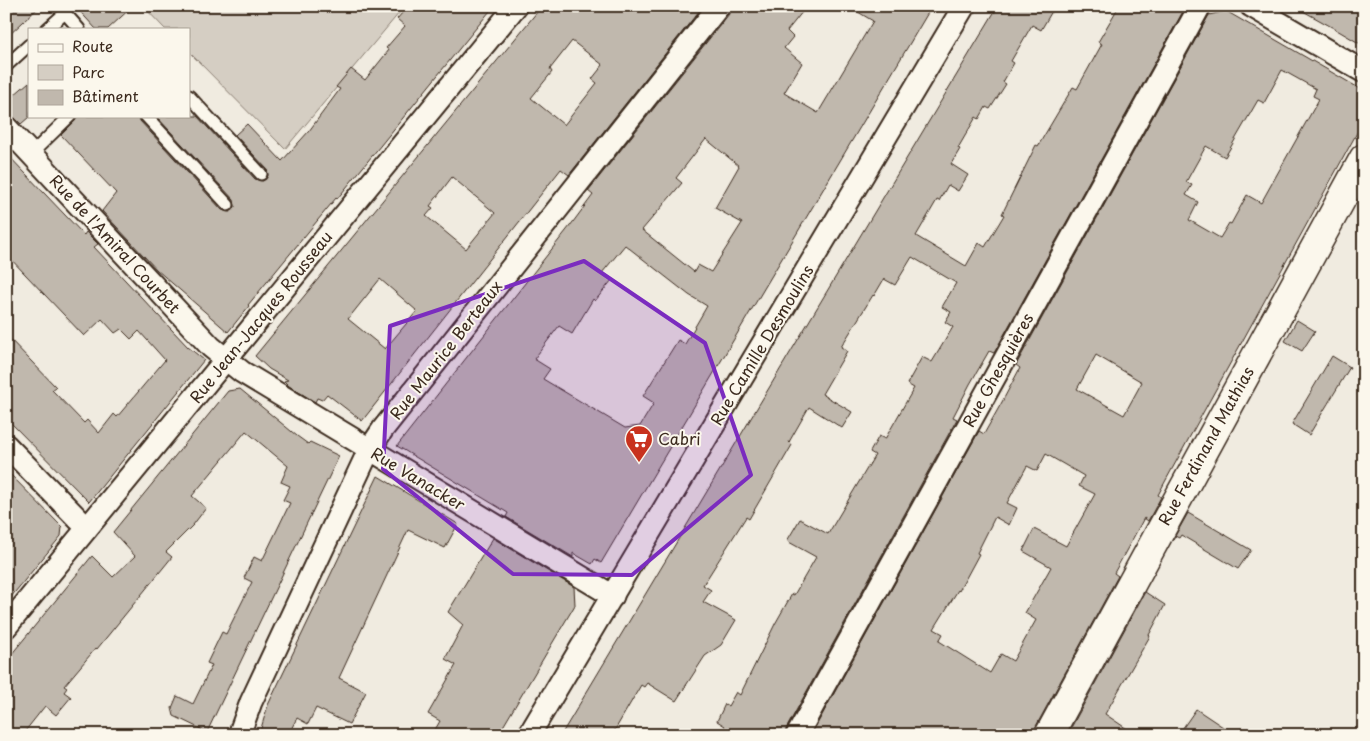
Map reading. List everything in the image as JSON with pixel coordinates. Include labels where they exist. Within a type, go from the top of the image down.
[{"type":"street","name":"Rue Jean-Jacques Rousseau","points":[[6,627],[516,6]]},
{"type":"street","name":"Rue Maurice Berteaux","points":[[239,735],[251,702],[369,450],[383,429],[719,6]]},
{"type":"street","name":"Rue Camille Desmoulins","points":[[530,735],[964,6]]},
{"type":"street","name":"Rue Ghesquières","points":[[796,735],[1200,6]]},
{"type":"street","points":[[1251,6],[1364,72]]},
{"type":"street","name":"Rue de l'Amiral Courbet","points":[[6,127],[211,347],[226,360]]},
{"type":"street","name":"Rue Ferdinand Mathias","points":[[1049,735],[1364,158]]},
{"type":"street","name":"Rue Vanacker","points":[[226,360],[242,372],[369,450],[613,596]]},
{"type":"street","points":[[6,445],[87,528]]},
{"type":"lane","points":[[48,28],[64,13],[78,28]]},
{"type":"lane","points":[[6,66],[28,46]]},
{"type":"lane","points":[[190,97],[261,174]]},
{"type":"lane","points":[[31,154],[68,118]]},
{"type":"lane","points":[[148,118],[228,205]]},
{"type":"highlighted area","points":[[584,261],[705,343],[751,475],[632,575],[513,574],[383,469],[390,326]]},
{"type":"green space","points":[[143,6],[405,6],[285,149],[190,53],[190,28],[164,28]]},
{"type":"building","points":[[6,6],[40,6],[6,38]]},
{"type":"building","points":[[75,6],[133,6],[109,28],[95,28]]},
{"type":"building","points":[[408,6],[494,6],[248,305],[228,332],[157,270],[102,211],[116,193],[61,135],[76,118],[139,118],[140,121],[222,210],[230,212],[235,207],[234,200],[158,118],[190,118],[190,116],[197,116],[255,179],[263,181],[268,176],[267,169],[235,135],[247,124],[282,161],[309,131],[340,89],[336,87],[351,69],[365,80],[389,50],[386,48],[405,26],[397,19]]},
{"type":"building","points":[[542,6],[703,6],[569,175],[561,169],[362,421],[327,394],[322,400],[317,398],[315,402],[289,386],[284,381],[288,380],[269,369],[255,356]],"holes":[[[572,41],[603,65],[592,79],[597,83],[564,125],[531,98],[552,72],[550,69]],[[452,177],[495,213],[466,249],[426,216],[433,208],[430,206]],[[380,279],[417,311],[385,349],[348,319]]]},
{"type":"building","points":[[731,6],[807,6],[787,31],[793,37],[784,48],[802,63],[784,93],[818,113],[873,21],[848,6],[932,6],[601,563],[595,559],[592,564],[573,553],[573,557],[506,517],[508,513],[397,446],[570,226],[593,195],[588,191],[729,14]],"holes":[[[706,139],[739,166],[715,208],[742,223],[711,272],[698,265],[694,272],[642,230],[682,183],[676,178]],[[625,245],[689,295],[707,306],[685,344],[678,340],[643,396],[654,403],[640,426],[625,428],[543,379],[550,369],[534,359],[559,326],[572,334],[593,299],[595,301],[612,280],[602,273]]]},
{"type":"building","points":[[998,6],[1055,6],[1041,30],[1032,25],[1011,61],[1014,63],[1003,82],[1006,84],[990,109],[986,107],[979,119],[976,117],[958,148],[960,149],[951,164],[968,175],[958,191],[948,185],[916,236],[966,266],[979,243],[985,247],[1004,215],[1002,214],[1036,145],[1038,146],[1073,87],[1077,89],[1102,44],[1098,42],[1119,6],[1186,6],[994,353],[989,351],[970,384],[953,417],[957,419],[786,729],[785,735],[720,735],[725,726],[717,721],[725,704],[728,706],[736,692],[740,695],[775,624],[816,557],[787,541],[800,519],[828,534],[875,455],[870,452],[879,436],[885,439],[914,388],[907,384],[922,357],[932,362],[953,327],[945,322],[951,312],[942,307],[956,283],[912,257],[895,285],[884,279],[841,347],[847,351],[822,394],[852,412],[842,428],[809,407],[789,442],[792,445],[749,519],[746,517],[703,585],[711,590],[703,602],[736,620],[721,645],[705,656],[676,701],[647,683],[644,687],[641,685],[612,735],[561,735]]},
{"type":"building","points":[[1294,6],[1364,6],[1364,46],[1330,26]]},
{"type":"building","points":[[1226,11],[1364,91],[1364,120],[1166,480],[1158,495],[1161,497],[1148,521],[1144,518],[1114,573],[1118,576],[1035,728],[1033,735],[811,735],[979,431],[984,434],[1002,402],[1020,368],[1016,365],[1209,15]],"holes":[[[1282,70],[1316,89],[1313,96],[1319,99],[1261,203],[1247,195],[1231,224],[1229,223],[1220,238],[1189,220],[1198,202],[1186,195],[1192,185],[1186,182],[1206,146],[1225,157],[1258,100],[1264,103]],[[1096,355],[1142,382],[1124,415],[1077,389]],[[1046,454],[1084,476],[1079,486],[1095,494],[1066,546],[1034,529],[1023,551],[1051,567],[1025,613],[1036,620],[1013,661],[1001,654],[990,673],[939,641],[943,634],[934,629],[959,591],[979,554],[977,553],[995,517],[1009,525],[1017,508],[1007,503],[1027,466],[1037,471]]]},
{"type":"building","points":[[28,83],[28,118],[21,124],[15,118],[6,115],[6,102]]},
{"type":"building","points":[[6,153],[84,235],[86,232],[98,244],[94,247],[188,347],[204,360],[89,502],[6,418],[6,335],[56,387],[52,390],[84,423],[87,420],[99,433],[114,414],[117,417],[165,360],[139,331],[131,339],[121,329],[115,333],[102,319],[84,336],[6,254]]},
{"type":"building","points":[[1297,320],[1315,331],[1302,351],[1285,341]]},
{"type":"building","points":[[1332,356],[1350,367],[1309,435],[1292,424]]},
{"type":"building","points":[[240,389],[308,444],[310,442],[339,456],[207,732],[174,716],[172,708],[177,696],[193,704],[212,665],[207,663],[222,632],[226,634],[252,582],[244,578],[254,557],[262,561],[290,503],[283,500],[290,486],[281,482],[288,466],[246,431],[192,496],[206,508],[193,525],[166,552],[172,557],[97,649],[64,686],[67,688],[64,692],[71,697],[56,715],[45,706],[22,735],[6,735],[6,661],[92,556],[113,577],[135,556],[113,532],[228,391]]},
{"type":"building","points":[[6,470],[62,527],[61,536],[6,603]]},
{"type":"building","points":[[378,476],[458,524],[445,548],[408,530],[339,678],[366,692],[349,724],[316,708],[308,724],[297,718],[288,735],[259,735],[268,705]]},
{"type":"building","points":[[1188,513],[1251,550],[1238,569],[1181,535],[1179,538],[1175,536]]},
{"type":"building","points":[[493,538],[574,587],[575,605],[498,735],[432,735],[440,721],[428,714],[456,665],[445,659],[463,625],[448,612]]},
{"type":"building","points":[[1145,592],[1165,605],[1150,636],[1105,714],[1136,735],[1067,735]]},
{"type":"building","points":[[1196,709],[1235,735],[1178,735]]},
{"type":"place","name":"Cabri","points":[[639,463]]}]
